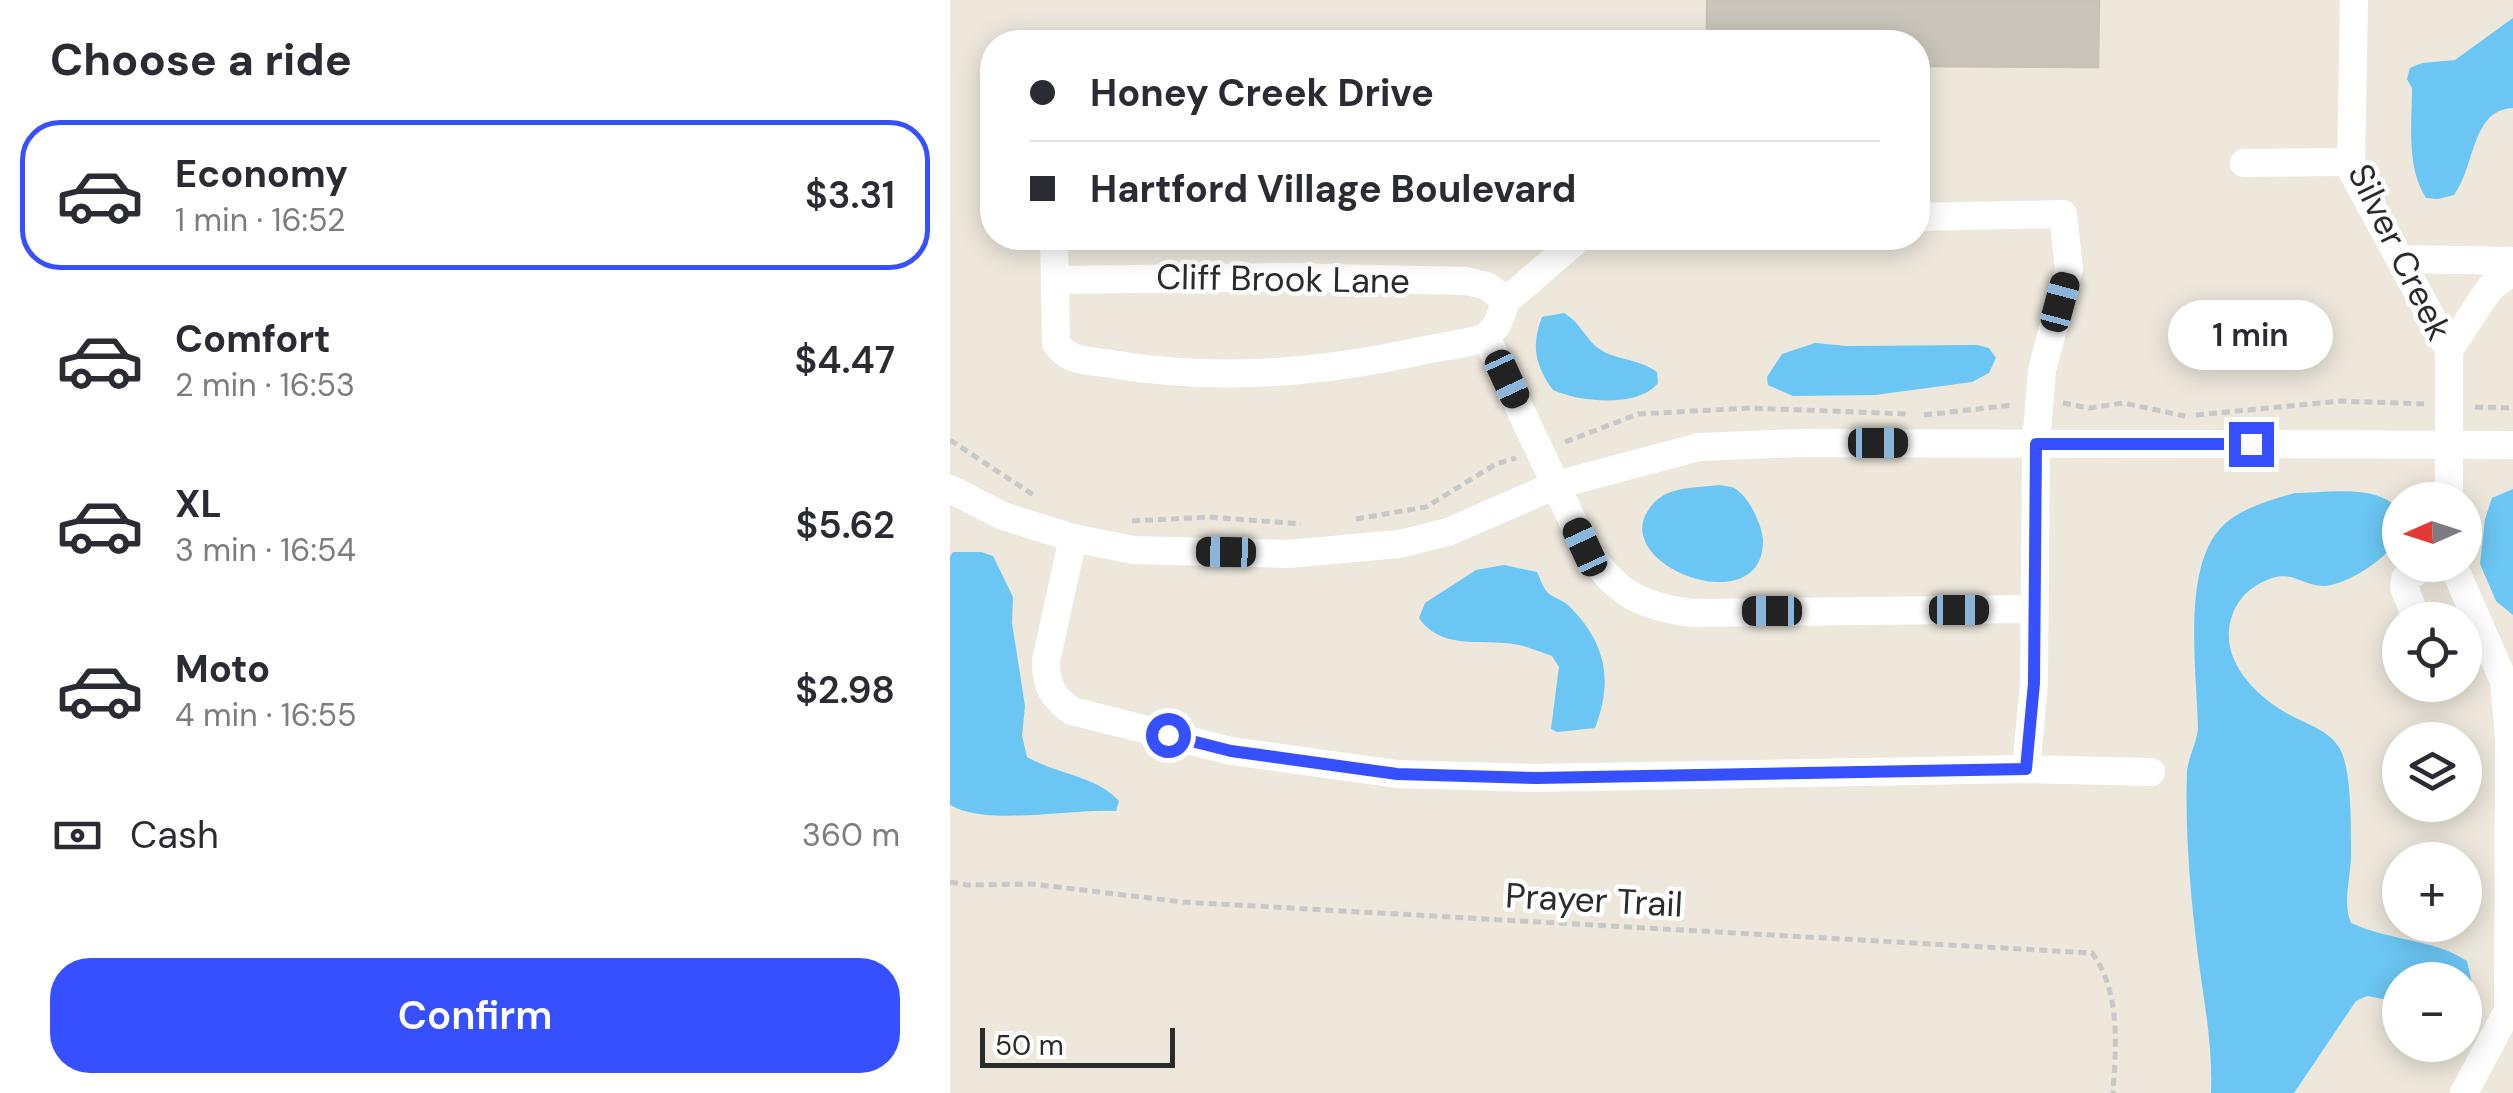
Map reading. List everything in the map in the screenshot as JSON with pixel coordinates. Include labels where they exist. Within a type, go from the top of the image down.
[{"type":"street","name":"Silver Creek","points":[[2354,0],[2351,169],[2449,350],[2449,482]]},
{"type":"street","points":[[2244,162],[2351,162]]},
{"type":"street","points":[[1930,217],[2063,214],[2069,269],[2042,370],[2036,444],[2034,683],[2026,769]]},
{"type":"street","points":[[1054,250],[1056,343],[1062,353],[1072,359],[1133,368],[1244,376],[1336,368],[1486,337],[1506,301],[1565,250]]},
{"type":"street","points":[[2400,259],[2513,261]]},
{"type":"street","points":[[2449,350],[2490,288],[2513,272]]},
{"type":"street","name":"Cliff Brook Lane","points":[[1055,280],[1287,277],[1466,281],[1487,286],[1506,301]]},
{"type":"street","points":[[1486,337],[1585,547],[1606,578],[1632,598],[1662,609],[1692,613],[2034,610]]},
{"type":"street","points":[[950,489],[1003,516],[1073,538],[1133,550],[1288,554],[1399,544],[1448,532],[1556,485],[1698,447],[1800,443],[2513,445]]},
{"type":"street","points":[[1073,538],[1046,661],[1046,681],[1056,699],[1072,710],[1231,751],[1397,774],[1536,778],[2026,769],[2152,772]]},
{"type":"street","points":[[2464,1093],[2508,1010],[2509,680],[2482,637]]},
{"type":"path","name":"Prayer Trail","points":[[950,882],[1032,884],[1202,903],[2092,953],[2106,971],[2116,1030],[2113,1093]]},
{"type":"water","points":[[2513,18],[2513,108],[2499,111],[2482,128],[2454,195],[2426,198],[2413,159],[2412,88],[2407,79],[2410,68],[2455,60]]},
{"type":"water","points":[[1564,313],[1604,352],[1657,372],[1658,383],[1637,396],[1608,400],[1553,390],[1539,364],[1537,337],[1542,317]]},
{"type":"water","points":[[1815,343],[1977,345],[1989,348],[1996,358],[1989,373],[1972,382],[1875,395],[1793,396],[1768,385],[1767,377],[1782,354]]},
{"type":"water","points":[[1719,485],[1734,488],[1744,497],[1758,519],[1763,541],[1757,565],[1741,578],[1719,582],[1695,578],[1672,568],[1653,554],[1643,536],[1645,516],[1662,496]]},
{"type":"water","points":[[2513,489],[2513,615],[2496,601],[2482,569],[2485,519],[2492,498]]},
{"type":"water","points":[[2345,491],[2382,497],[2382,557],[2333,585],[2316,585],[2286,576],[2258,584],[2234,611],[2229,634],[2231,649],[2254,688],[2290,715],[2324,733],[2340,749],[2350,800],[2347,898],[2351,923],[2382,934],[2382,942],[2426,944],[2467,962],[2382,962],[2382,999],[2367,996],[2356,1001],[2294,1093],[2211,1093],[2187,816],[2187,772],[2198,728],[2196,597],[2207,548],[2219,530],[2264,502],[2295,493]]},
{"type":"water","points":[[953,552],[993,556],[1013,597],[1012,623],[1025,706],[1022,736],[1027,757],[1099,786],[1119,801],[1116,811],[1007,816],[950,805]]},
{"type":"water","points":[[1504,565],[1537,572],[1548,593],[1581,619],[1598,647],[1605,677],[1595,728],[1557,732],[1551,729],[1559,667],[1552,656],[1514,644],[1450,639],[1438,635],[1419,618],[1425,603],[1476,570]]},
{"type":"building","points":[[1707,0],[2099,0],[2098,67],[1930,66],[1930,30],[1707,30]]},
{"type":"route","points":[[1168,735],[1231,751],[1397,774],[1536,778],[2026,769],[2034,683],[2036,444],[2251,444]]}]
